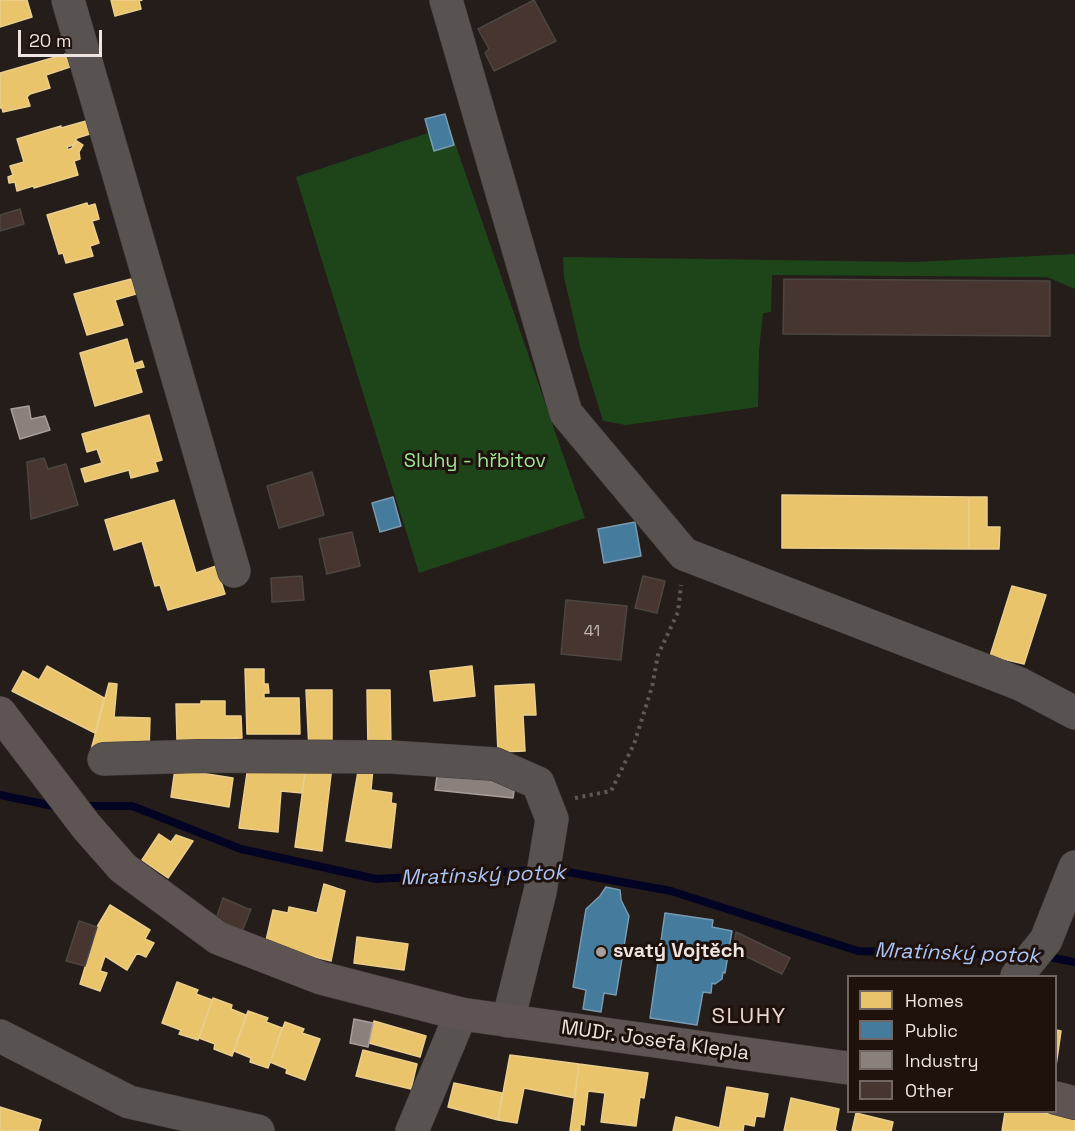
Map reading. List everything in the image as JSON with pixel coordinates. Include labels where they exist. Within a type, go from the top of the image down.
[{"type":"street","points":[[68,0],[234,572]]},
{"type":"street","points":[[446,0],[566,413],[684,554],[1020,684],[1075,713]]},
{"type":"street","name":"MUDr. Josefa Klepla","points":[[0,713],[86,826],[123,868],[218,938],[321,978],[461,1014],[847,1068]]},
{"type":"street","points":[[104,759],[201,756],[391,757],[495,764],[538,783],[552,819],[540,892],[508,1021]]},
{"type":"street","points":[[1018,975],[1046,940],[1075,867]]},
{"type":"street","points":[[412,1131],[461,1014]]},
{"type":"street","points":[[0,1036],[129,1102],[258,1131]]},
{"type":"street","points":[[1057,1098],[1075,1103]]},
{"type":"path","points":[[552,819],[568,800],[611,791],[634,744],[652,687],[658,655],[678,612],[684,554]]},
{"type":"green space","name":"Sluhy - hřbitov","points":[[449,126],[585,518],[419,573],[296,177]]},
{"type":"green space","points":[[1075,254],[1075,289],[1047,277],[772,275],[771,312],[763,313],[759,350],[758,407],[626,425],[603,421],[580,346],[564,277],[563,257],[915,262]]},
{"type":"building: Homes","points":[[0,0],[27,0],[32,17],[0,27]]},
{"type":"building: Homes","points":[[111,0],[142,0],[139,1],[141,9],[115,16]]},
{"type":"building: Homes","points":[[66,54],[70,67],[46,75],[50,88],[30,94],[27,97],[30,106],[3,112],[0,108],[0,73]]},
{"type":"building: Homes","points":[[86,121],[90,134],[77,138],[73,145],[67,147],[68,150],[72,148],[77,141],[83,145],[79,152],[80,159],[74,161],[78,175],[17,191],[15,182],[9,183],[8,177],[13,175],[10,166],[24,162],[17,139]]},
{"type":"building: Homes","points":[[87,203],[88,206],[95,204],[99,219],[92,221],[99,243],[90,246],[93,256],[66,263],[63,253],[59,254],[47,215]]},
{"type":"building: Homes","points":[[131,279],[136,294],[115,300],[123,325],[87,335],[74,294]]},
{"type":"building: Homes","points":[[127,339],[134,364],[142,361],[144,367],[135,369],[142,392],[95,406],[80,353]]},
{"type":"building: Homes","points":[[149,415],[162,460],[155,462],[158,471],[131,478],[129,470],[85,482],[81,469],[102,463],[97,449],[87,452],[82,434]]},
{"type":"building: Homes","points":[[782,495],[969,497],[969,549],[782,548]]},
{"type":"building: Homes","points":[[969,497],[987,497],[987,527],[1000,527],[999,549],[969,549]]},
{"type":"building: Homes","points":[[174,500],[196,573],[216,566],[225,594],[168,610],[160,585],[155,586],[142,541],[114,550],[105,520]]},
{"type":"building: Homes","points":[[1012,586],[1046,595],[1024,664],[990,656]]},
{"type":"building: Homes","points":[[47,666],[104,698],[95,733],[12,691],[23,671],[39,680]]},
{"type":"building: Homes","points":[[472,666],[475,696],[434,701],[430,671]]},
{"type":"building: Homes","points":[[245,669],[264,669],[264,684],[268,684],[269,693],[264,693],[264,698],[299,698],[300,734],[247,734]]},
{"type":"building: Homes","points":[[109,683],[117,684],[114,717],[150,718],[149,751],[91,750]]},
{"type":"building: Homes","points":[[534,684],[536,715],[523,715],[525,751],[498,752],[495,686]]},
{"type":"building: Homes","points":[[306,690],[332,690],[332,750],[309,750]]},
{"type":"building: Homes","points":[[367,690],[390,690],[391,749],[368,749]]},
{"type":"building: Homes","points":[[201,701],[225,701],[225,716],[241,716],[242,738],[177,741],[176,704],[201,704]]},
{"type":"building: Homes","points":[[248,766],[306,766],[302,793],[281,791],[278,832],[239,828]]},
{"type":"building: Homes","points":[[306,766],[332,766],[322,851],[295,847]]},
{"type":"building: Homes","points":[[359,766],[373,768],[371,790],[392,793],[391,803],[396,804],[391,848],[346,841]]},
{"type":"building: Homes","points":[[175,769],[233,778],[229,807],[171,797]]},
{"type":"building: Homes","points":[[159,834],[171,842],[176,835],[193,841],[168,878],[142,860]]},
{"type":"building: Homes","points":[[324,884],[345,891],[331,961],[265,945],[273,910],[288,913],[289,907],[317,913]]},
{"type":"building: Homes","points":[[110,905],[150,930],[145,939],[154,943],[146,957],[137,953],[127,970],[105,956],[100,971],[107,973],[100,991],[80,984],[97,927]]},
{"type":"building: Homes","points":[[357,937],[408,944],[404,970],[354,963]]},
{"type":"building: Homes","points":[[177,982],[198,990],[196,994],[212,1000],[198,1040],[179,1034],[181,1030],[162,1023]]},
{"type":"building: Homes","points":[[213,998],[232,1005],[231,1009],[246,1015],[232,1056],[214,1049],[215,1044],[199,1038]]},
{"type":"building: Homes","points":[[248,1011],[268,1018],[266,1022],[282,1028],[268,1068],[250,1062],[251,1058],[234,1051]]},
{"type":"building: Homes","points":[[374,1021],[426,1036],[420,1057],[369,1043]]},
{"type":"building: Homes","points":[[285,1022],[304,1029],[302,1033],[320,1039],[305,1080],[286,1073],[287,1069],[270,1062]]},
{"type":"building: Homes","points":[[1057,1030],[1061,1031],[1057,1059]]},
{"type":"building: Homes","points":[[363,1050],[417,1064],[411,1089],[356,1076]]},
{"type":"building: Homes","points":[[510,1055],[579,1064],[575,1098],[524,1088],[517,1123],[498,1120]]},
{"type":"building: Homes","points":[[579,1064],[648,1073],[644,1098],[640,1097],[636,1126],[601,1122],[605,1093],[588,1091],[584,1125],[580,1124],[580,1131],[570,1131]]},
{"type":"building: Homes","points":[[454,1083],[502,1093],[498,1120],[448,1107]]},
{"type":"building: Homes","points":[[727,1087],[768,1094],[764,1117],[756,1116],[754,1126],[744,1124],[743,1131],[719,1131]]},
{"type":"building: Homes","points":[[791,1098],[839,1109],[835,1130],[837,1131],[784,1131]]},
{"type":"building: Homes","points":[[0,1107],[41,1120],[38,1131],[0,1131]]},
{"type":"building: Homes","points":[[856,1113],[893,1122],[891,1131],[852,1131]]},
{"type":"building: Homes","points":[[1005,1113],[1042,1113],[1075,1118],[1075,1131],[1002,1131]]},
{"type":"building: Homes","points":[[676,1117],[720,1128],[719,1131],[673,1131]]},
{"type":"building: Public","points":[[445,114],[454,145],[434,151],[425,119]]},
{"type":"building: Public","points":[[393,497],[401,526],[380,532],[372,503]]},
{"type":"building: Public","points":[[635,522],[641,556],[604,563],[598,529]]},
{"type":"building: Public","name":"svatý Vojtěch","points":[[606,887],[620,890],[621,900],[629,916],[616,995],[604,993],[601,1012],[583,1009],[586,990],[573,987],[586,909]]},
{"type":"building: Public","points":[[665,913],[713,920],[712,927],[732,931],[725,973],[723,972],[722,979],[715,984],[712,983],[711,993],[703,992],[697,1025],[650,1018]]},
{"type":"building: Industry","points":[[29,406],[31,419],[45,416],[50,430],[20,439],[11,409]]},
{"type":"building: Industry","points":[[438,769],[516,778],[513,798],[435,790]]},
{"type":"building: Industry","points":[[354,1019],[373,1023],[368,1047],[350,1043]]},
{"type":"building: Other","points":[[534,0],[556,41],[494,71],[485,53],[489,49],[478,29]]},
{"type":"building: Other","points":[[20,209],[24,224],[0,231],[0,215]]},
{"type":"building: Other","points":[[784,279],[1050,281],[1050,336],[783,334]]},
{"type":"building: Other","points":[[44,458],[48,469],[66,464],[78,505],[31,519],[27,462]]},
{"type":"building: Other","points":[[312,472],[324,515],[279,528],[267,486]]},
{"type":"building: Other","points":[[352,532],[360,566],[327,574],[319,539]]},
{"type":"building: Other","points":[[302,576],[304,600],[272,602],[271,578]]},
{"type":"building: Other","points":[[643,576],[665,581],[657,613],[635,608]]},
{"type":"building: Other","points":[[566,600],[627,606],[621,660],[561,654]]},
{"type":"building: Other","points":[[223,898],[251,909],[241,934],[216,919]]},
{"type":"building: Other","points":[[79,921],[97,927],[85,966],[66,961]]},
{"type":"building: Other","points":[[736,932],[790,958],[782,974],[733,950]]},
{"type":"waterway","name":"Mratínský potok","points":[[0,795],[58,807]]},
{"type":"waterway","name":"Mratínský potok","points":[[83,806],[132,806],[241,849],[376,879],[538,870]]},
{"type":"waterway","name":"Mratínský potok","points":[[551,869],[671,891],[858,951],[1024,955]]},
{"type":"waterway","name":"Mratínský potok","points":[[1043,956],[1075,962]]},
{"type":"place","name":"svatý Vojtěch","points":[[601,952]]},
{"type":"district","name":"SLUHY","points":[[749,1017]]}]
